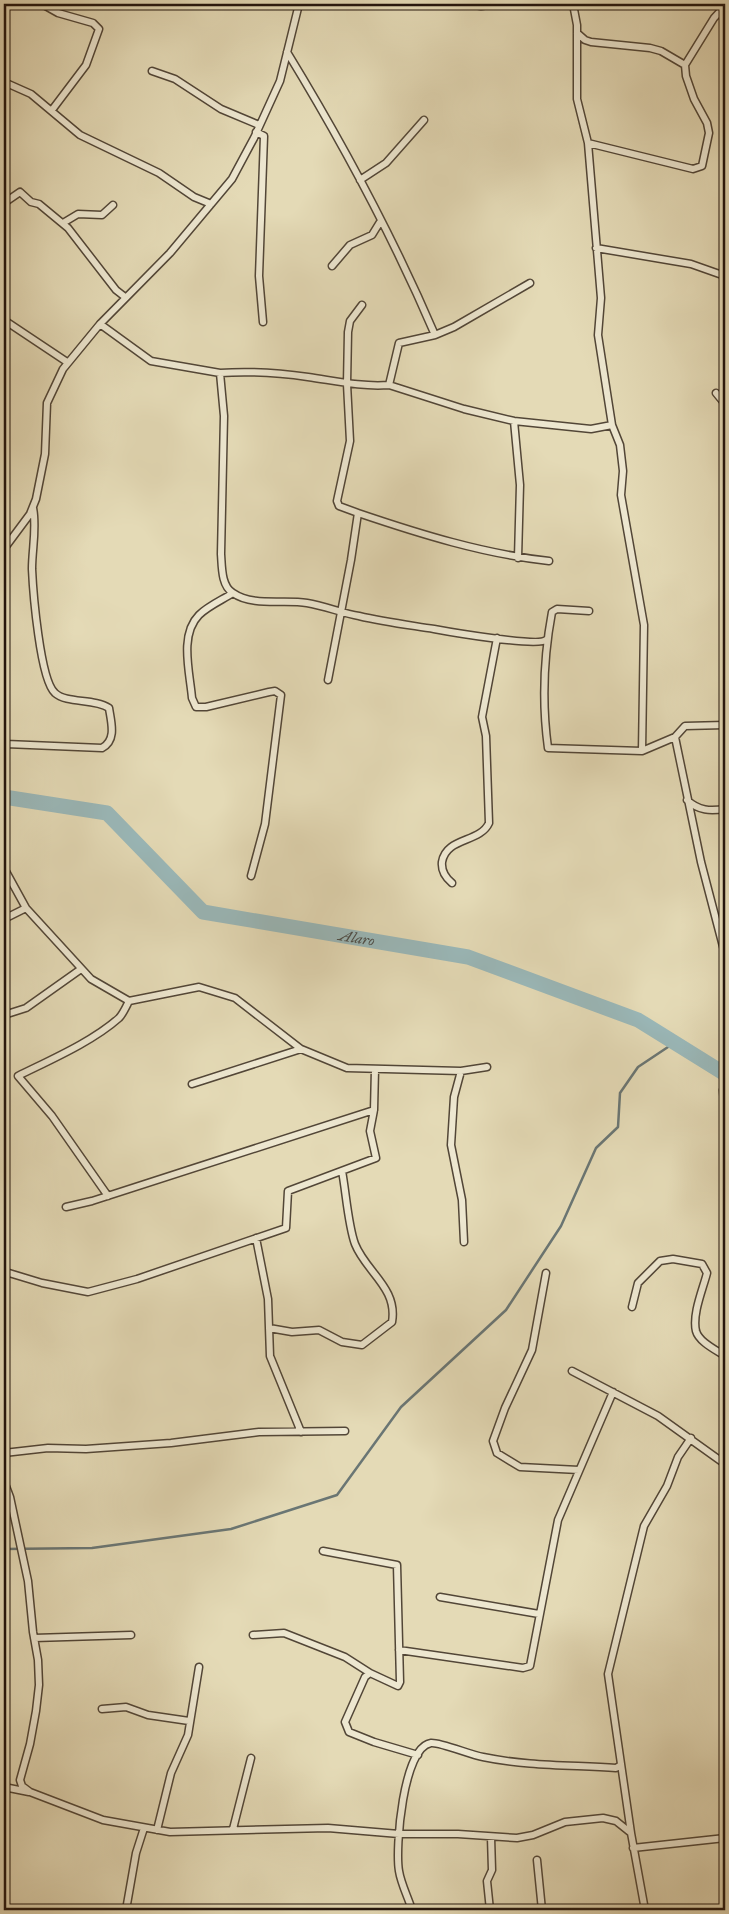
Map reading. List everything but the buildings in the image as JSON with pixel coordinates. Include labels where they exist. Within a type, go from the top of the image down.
[{"type":"street","points":[[42,4],[58,14],[93,23],[99,29],[86,64],[52,110]]},
{"type":"street","points":[[4,550],[33,508],[46,454],[47,403],[67,362],[125,297],[170,253],[232,179],[280,80],[299,4]]},
{"type":"street","points":[[468,4],[481,6],[497,4]]},
{"type":"street","points":[[573,4],[577,33],[577,99],[588,143],[601,298],[598,335],[612,425],[620,445],[621,495],[644,624],[642,751]]},
{"type":"street","points":[[588,143],[693,169],[699,168],[704,159],[709,133],[707,123],[694,99],[686,76],[685,66],[714,18],[725,6]]},
{"type":"street","points":[[577,33],[585,40],[591,42],[656,49],[685,66]]},
{"type":"street","points":[[287,52],[360,180],[417,293],[434,335]]},
{"type":"street","points":[[152,71],[176,79],[209,103],[258,128],[264,136],[259,276],[263,322]]},
{"type":"street","points":[[4,82],[31,94],[80,135],[158,173],[194,197],[211,204]]},
{"type":"street","points":[[360,180],[386,163],[424,120]]},
{"type":"street","points":[[4,203],[20,192],[30,202],[39,204],[63,223],[89,253],[116,290],[125,297]]},
{"type":"street","points":[[63,223],[78,214],[102,215],[112,205]]},
{"type":"street","points":[[332,266],[338,262],[350,245],[372,235],[380,222]]},
{"type":"street","points":[[596,248],[691,264],[725,276]]},
{"type":"street","points":[[389,384],[399,343],[434,335],[466,320],[530,282]]},
{"type":"street","points":[[362,305],[350,321],[348,332],[347,384],[350,441],[337,501],[340,506],[406,529],[518,558],[549,561]]},
{"type":"street","points":[[4,320],[67,362]]},
{"type":"street","points":[[100,324],[151,360],[220,372],[292,376],[347,384],[389,384],[464,409],[514,421],[592,429],[612,425]]},
{"type":"street","points":[[220,372],[224,416],[221,554],[224,577],[233,593],[256,600],[306,603],[425,628],[497,638],[540,642],[546,640]]},
{"type":"street","points":[[716,393],[725,404]]},
{"type":"street","points":[[514,421],[520,485],[518,558]]},
{"type":"street","points":[[4,731],[5,746],[102,748],[109,745],[111,739],[110,708],[102,703],[58,695],[48,684],[35,604],[32,570],[35,518],[33,508]]},
{"type":"street","points":[[328,680],[358,513]]},
{"type":"street","points":[[233,593],[201,613],[195,620],[190,629],[188,650],[192,698],[196,707],[206,708],[275,691],[281,696],[265,824],[251,876]]},
{"type":"street","points":[[589,611],[554,610],[546,640],[546,731],[548,748],[642,751],[675,736],[685,726],[725,725]]},
{"type":"street","points":[[452,883],[446,878],[442,867],[445,852],[451,846],[483,831],[489,822],[486,736],[482,717],[497,638]]},
{"type":"street","points":[[675,736],[687,800],[725,954]]},
{"type":"street","points":[[687,800],[694,807],[707,811],[725,809]]},
{"type":"street","points":[[4,868],[26,908],[91,980],[129,1001],[199,987],[235,998],[300,1049],[347,1068],[460,1071],[487,1067]]},
{"type":"street","points":[[4,919],[26,908]]},
{"type":"street","points":[[4,1016],[26,1008],[81,969]]},
{"type":"street","points":[[108,1196],[52,1116],[18,1076],[60,1054],[120,1017],[129,1001]]},
{"type":"street","points":[[192,1084],[300,1049]]},
{"type":"street","points":[[4,1274],[9,1272],[88,1292],[137,1279],[286,1228],[288,1191],[376,1158],[370,1132],[374,1110],[375,1069]]},
{"type":"street","points":[[460,1071],[454,1097],[451,1145],[462,1200],[464,1242]]},
{"type":"street","points":[[725,1086],[723,1090],[725,1115]]},
{"type":"street","points":[[66,1207],[108,1196],[374,1110]]},
{"type":"street","points":[[269,1328],[292,1332],[319,1330],[342,1342],[362,1345],[392,1322],[394,1309],[388,1293],[355,1244],[342,1171]]},
{"type":"street","points":[[256,1238],[268,1299],[270,1356],[301,1432]]},
{"type":"street","points":[[632,1307],[638,1283],[660,1261],[672,1259],[702,1264],[707,1273],[696,1318],[696,1332],[705,1342],[725,1356]]},
{"type":"street","points":[[546,1273],[532,1350],[505,1408],[493,1441],[497,1453],[520,1467],[579,1470]]},
{"type":"street","points":[[572,1371],[658,1416],[725,1464]]},
{"type":"street","points":[[399,1650],[523,1668],[530,1666],[558,1520],[613,1392]]},
{"type":"street","points":[[4,1453],[48,1448],[86,1449],[171,1443],[259,1432],[345,1432]]},
{"type":"street","points":[[645,1910],[633,1848],[608,1674],[644,1526],[667,1486],[678,1457],[691,1438]]},
{"type":"street","points":[[4,1481],[10,1497],[25,1568],[38,1660],[39,1686],[30,1744],[20,1780],[22,1786],[30,1792]]},
{"type":"street","points":[[253,1635],[284,1634],[345,1657],[370,1673],[398,1686],[400,1682],[397,1565],[323,1551]]},
{"type":"street","points":[[440,1597],[539,1614]]},
{"type":"street","points":[[34,1638],[131,1635]]},
{"type":"street","points":[[157,1830],[171,1773],[188,1735],[199,1667]]},
{"type":"street","points":[[370,1673],[364,1677],[345,1722],[349,1732],[374,1742],[418,1755]]},
{"type":"street","points":[[102,1709],[126,1707],[148,1715],[189,1721]]},
{"type":"street","points":[[412,1910],[399,1870],[397,1846],[411,1763],[424,1747],[432,1743],[483,1757],[536,1764],[616,1768],[621,1765]]},
{"type":"street","points":[[233,1829],[251,1758]]},
{"type":"street","points":[[4,1787],[30,1792],[103,1820],[157,1830],[328,1828],[399,1834],[517,1838],[565,1822],[583,1818],[603,1818],[616,1821],[631,1833]]},
{"type":"street","points":[[126,1910],[136,1853],[144,1828]]},
{"type":"street","points":[[490,1910],[487,1881],[492,1870],[491,1837]]},
{"type":"street","points":[[633,1848],[725,1838]]},
{"type":"street","points":[[537,1860],[542,1910]]},
{"type":"waterway","name":"Alaro","points":[[4,797],[107,813],[203,912],[468,957],[638,1020],[725,1074]]},
{"type":"waterway","points":[[4,1549],[92,1548],[231,1529],[337,1495],[401,1407],[506,1310],[561,1226],[596,1148],[618,1127],[620,1093],[638,1067],[674,1043]]}]
